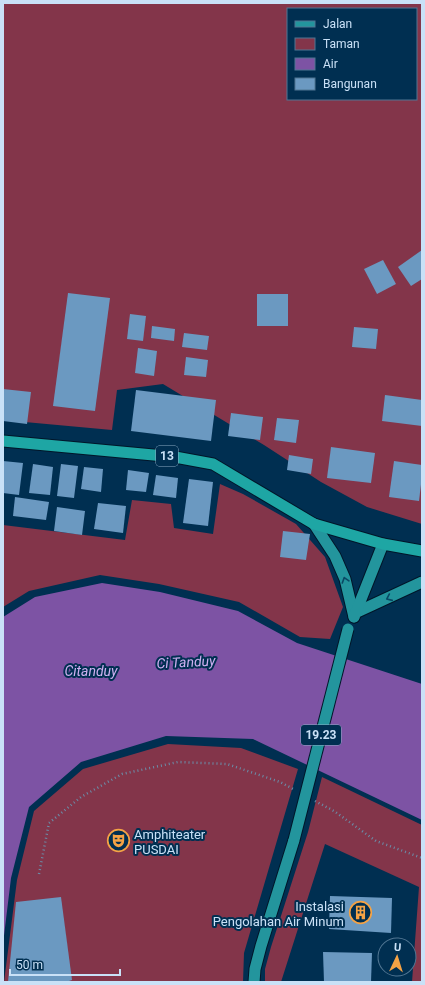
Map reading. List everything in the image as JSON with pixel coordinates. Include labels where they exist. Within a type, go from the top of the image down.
[{"type":"highway","name":"13","points":[[3,440],[175,457],[213,464],[314,524],[383,544],[422,551]]},
{"type":"main road","points":[[314,524],[335,556],[345,579],[354,615],[422,582]]},
{"type":"main road","name":"19.23","points":[[254,982],[255,969],[261,946],[294,840],[348,629],[383,544]]},
{"type":"path","points":[[38,874],[49,822],[81,797],[122,774],[178,762],[227,764],[280,782],[300,793]]},
{"type":"path","points":[[314,800],[334,811],[376,841],[422,858]]},
{"type":"green space","points":[[3,3],[422,3],[422,524],[367,507],[321,482],[264,445],[163,384],[117,390],[112,430],[3,420]]},
{"type":"green space","points":[[220,484],[243,494],[296,524],[325,557],[343,607],[330,639],[300,637],[239,602],[159,584],[100,575],[29,591],[3,607],[3,525],[125,540],[132,500],[171,504],[174,528],[213,534]]},
{"type":"green space","points":[[168,744],[241,748],[298,769],[244,953],[243,982],[4,982],[17,880],[34,811],[83,769]]},
{"type":"green space","points":[[322,777],[422,825],[422,982],[412,982],[412,977],[417,977],[417,937],[415,937],[419,887],[325,844],[281,982],[265,982],[265,969],[271,947],[308,832]]},
{"type":"water","name":"Citanduy","points":[[102,583],[160,592],[238,611],[297,643],[422,684],[422,820],[253,739],[166,736],[81,762],[29,807],[11,878],[3,944],[3,617],[35,597]]},
{"type":"building","points":[[422,250],[422,279],[411,286],[398,267]]},
{"type":"building","points":[[383,260],[396,284],[377,294],[364,269]]},
{"type":"building","points":[[68,293],[110,298],[95,411],[53,406]]},
{"type":"building","points":[[257,294],[288,294],[288,326],[257,326]]},
{"type":"building","points":[[130,314],[146,316],[143,341],[127,339]]},
{"type":"building","points":[[152,326],[175,329],[174,341],[151,338]]},
{"type":"building","points":[[354,327],[378,329],[376,349],[352,347]]},
{"type":"building","points":[[184,333],[209,336],[207,350],[182,347]]},
{"type":"building","points":[[138,348],[157,351],[154,376],[135,373]]},
{"type":"building","points":[[186,357],[208,360],[206,377],[184,375]]},
{"type":"building","points":[[3,389],[31,392],[27,424],[3,421]]},
{"type":"building","points":[[136,390],[216,400],[211,441],[131,431]]},
{"type":"building","points":[[385,395],[422,400],[422,426],[382,421]]},
{"type":"building","points":[[231,413],[263,417],[260,440],[228,436]]},
{"type":"building","points":[[277,418],[299,420],[296,443],[274,440]]},
{"type":"building","points":[[331,447],[375,453],[371,483],[327,478]]},
{"type":"building","points":[[289,455],[313,459],[311,474],[287,470]]},
{"type":"building","points":[[3,461],[23,463],[19,495],[3,493]]},
{"type":"building","points":[[394,461],[422,465],[419,501],[389,497]]},
{"type":"building","points":[[33,464],[53,467],[50,495],[29,493]]},
{"type":"building","points":[[61,464],[78,466],[74,498],[57,496]]},
{"type":"building","points":[[84,467],[103,469],[101,492],[81,489]]},
{"type":"building","points":[[128,470],[149,473],[146,492],[126,490]]},
{"type":"building","points":[[156,475],[178,478],[176,498],[153,495]]},
{"type":"building","points":[[189,479],[213,482],[208,526],[183,523]]},
{"type":"building","points":[[15,497],[49,502],[46,520],[13,516]]},
{"type":"building","points":[[98,503],[126,506],[123,533],[94,529]]},
{"type":"building","points":[[57,507],[85,511],[82,535],[54,531]]},
{"type":"building","points":[[283,531],[310,534],[306,560],[280,557]]},
{"type":"building","name":"Instalasi Pengolahan Air Minum","points":[[330,896],[392,898],[391,933],[329,929]]},
{"type":"building","points":[[61,897],[72,980],[66,982],[8,982],[16,902]]},
{"type":"building","points":[[323,952],[372,953],[371,982],[324,982]]},
{"type":"place","name":"Amphiteater PUSDAI","points":[[119,841]]},
{"type":"place","name":"Instalasi Pengolahan Air Minum","points":[[360,913]]},
{"type":"water label","name":"Ci Tanduy","points":[[186,662]]}]
